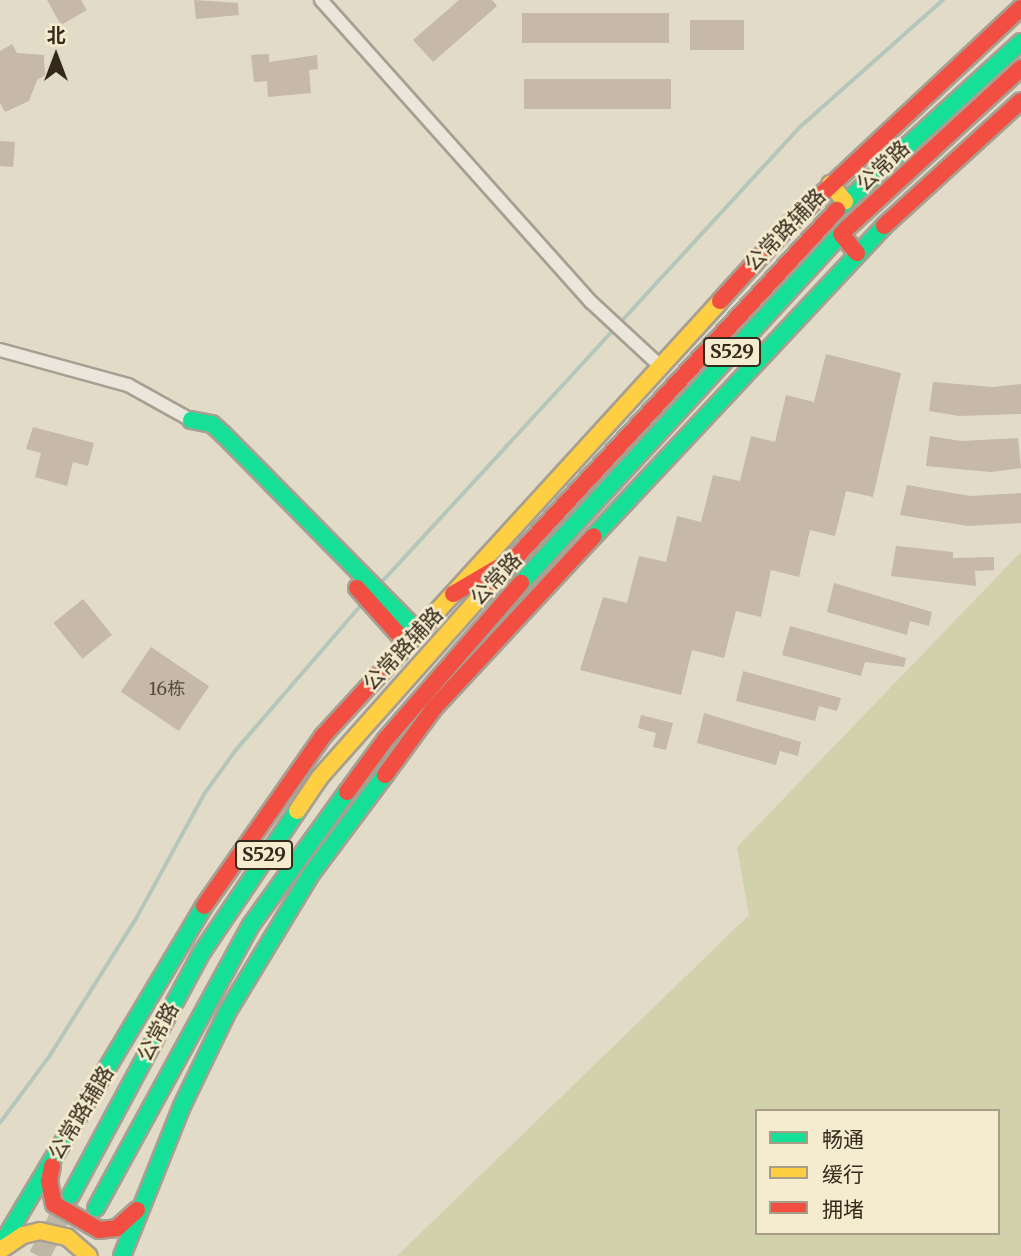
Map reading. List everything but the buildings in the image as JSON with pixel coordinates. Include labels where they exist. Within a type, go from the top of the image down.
[{"type":"main road","name":"公常路辅路","points":[[0,1249],[201,909],[251,834],[323,736],[659,365],[830,184],[1021,8]]},
{"type":"main road","name":"公常路","points":[[71,1195],[178,993],[268,849],[379,707],[845,201],[1021,42]]},
{"type":"main road","name":"公常路","points":[[96,1208],[251,925],[331,810],[460,653],[841,234],[1021,68]]},
{"type":"main road","points":[[122,1256],[146,1189],[205,1057],[264,949],[312,874],[435,707],[857,253],[1021,101]]},
{"type":"main road","points":[[830,184],[845,201]]},
{"type":"main road","points":[[841,234],[857,253]]},
{"type":"main road","points":[[191,420],[212,424],[224,435],[412,638]]},
{"type":"main road","points":[[453,594],[517,557]]},
{"type":"main road","points":[[435,707],[460,653]]},
{"type":"main road","points":[[54,1158],[49,1181],[54,1204],[99,1230],[123,1224],[146,1189]]},
{"type":"main road","points":[[0,1249],[23,1235],[40,1231],[66,1237],[89,1256]]},
{"type":"street","points":[[321,0],[598,309],[659,365]]},
{"type":"street","points":[[0,350],[128,385],[191,420]]},
{"type":"green space","points":[[1021,552],[1021,1256],[397,1256],[749,915],[737,847]]},
{"type":"waterway","points":[[381,583],[800,127],[943,0]]},
{"type":"waterway","points":[[0,1123],[49,1057],[137,917],[205,793],[236,750],[362,604]]},
{"type":"tunnel","points":[[39,1256],[71,1195]]},
{"type":"traffic: fast","points":[[837,210],[1021,42]]},
{"type":"traffic: fast","points":[[594,536],[884,226]]},
{"type":"traffic: fast","points":[[521,583],[845,230]]},
{"type":"traffic: fast","points":[[191,420],[212,424],[224,435],[418,632]]},
{"type":"traffic: fast","points":[[122,1256],[182,1106],[228,1011],[311,874],[385,775]]},
{"type":"traffic: fast","points":[[96,1208],[251,925],[347,792]]},
{"type":"traffic: fast","points":[[71,1195],[202,952],[297,811]]},
{"type":"traffic: fast","points":[[0,1247],[204,906]]},
{"type":"traffic: slow","points":[[830,184],[845,201]]},
{"type":"traffic: slow","points":[[399,653],[720,301]]},
{"type":"traffic: slow","points":[[297,811],[320,777],[493,582]]},
{"type":"traffic: slow","points":[[2,1249],[23,1235],[40,1231],[67,1237],[89,1256]]},
{"type":"traffic: jam","points":[[720,301],[792,222],[1021,8]]},
{"type":"traffic: jam","points":[[845,230],[1021,68]]},
{"type":"traffic: jam","points":[[884,226],[1021,101]]},
{"type":"traffic: jam","points":[[493,582],[837,210]]},
{"type":"traffic: jam","points":[[841,234],[857,253]]},
{"type":"traffic: jam","points":[[385,775],[435,707],[594,536]]},
{"type":"traffic: jam","points":[[453,594],[497,568]]},
{"type":"traffic: jam","points":[[347,792],[385,740],[521,583]]},
{"type":"traffic: jam","points":[[357,588],[407,644]]},
{"type":"traffic: jam","points":[[204,906],[323,736],[399,653]]},
{"type":"traffic: jam","points":[[52,1166],[49,1181],[54,1204],[99,1230],[117,1228],[137,1210]]}]
